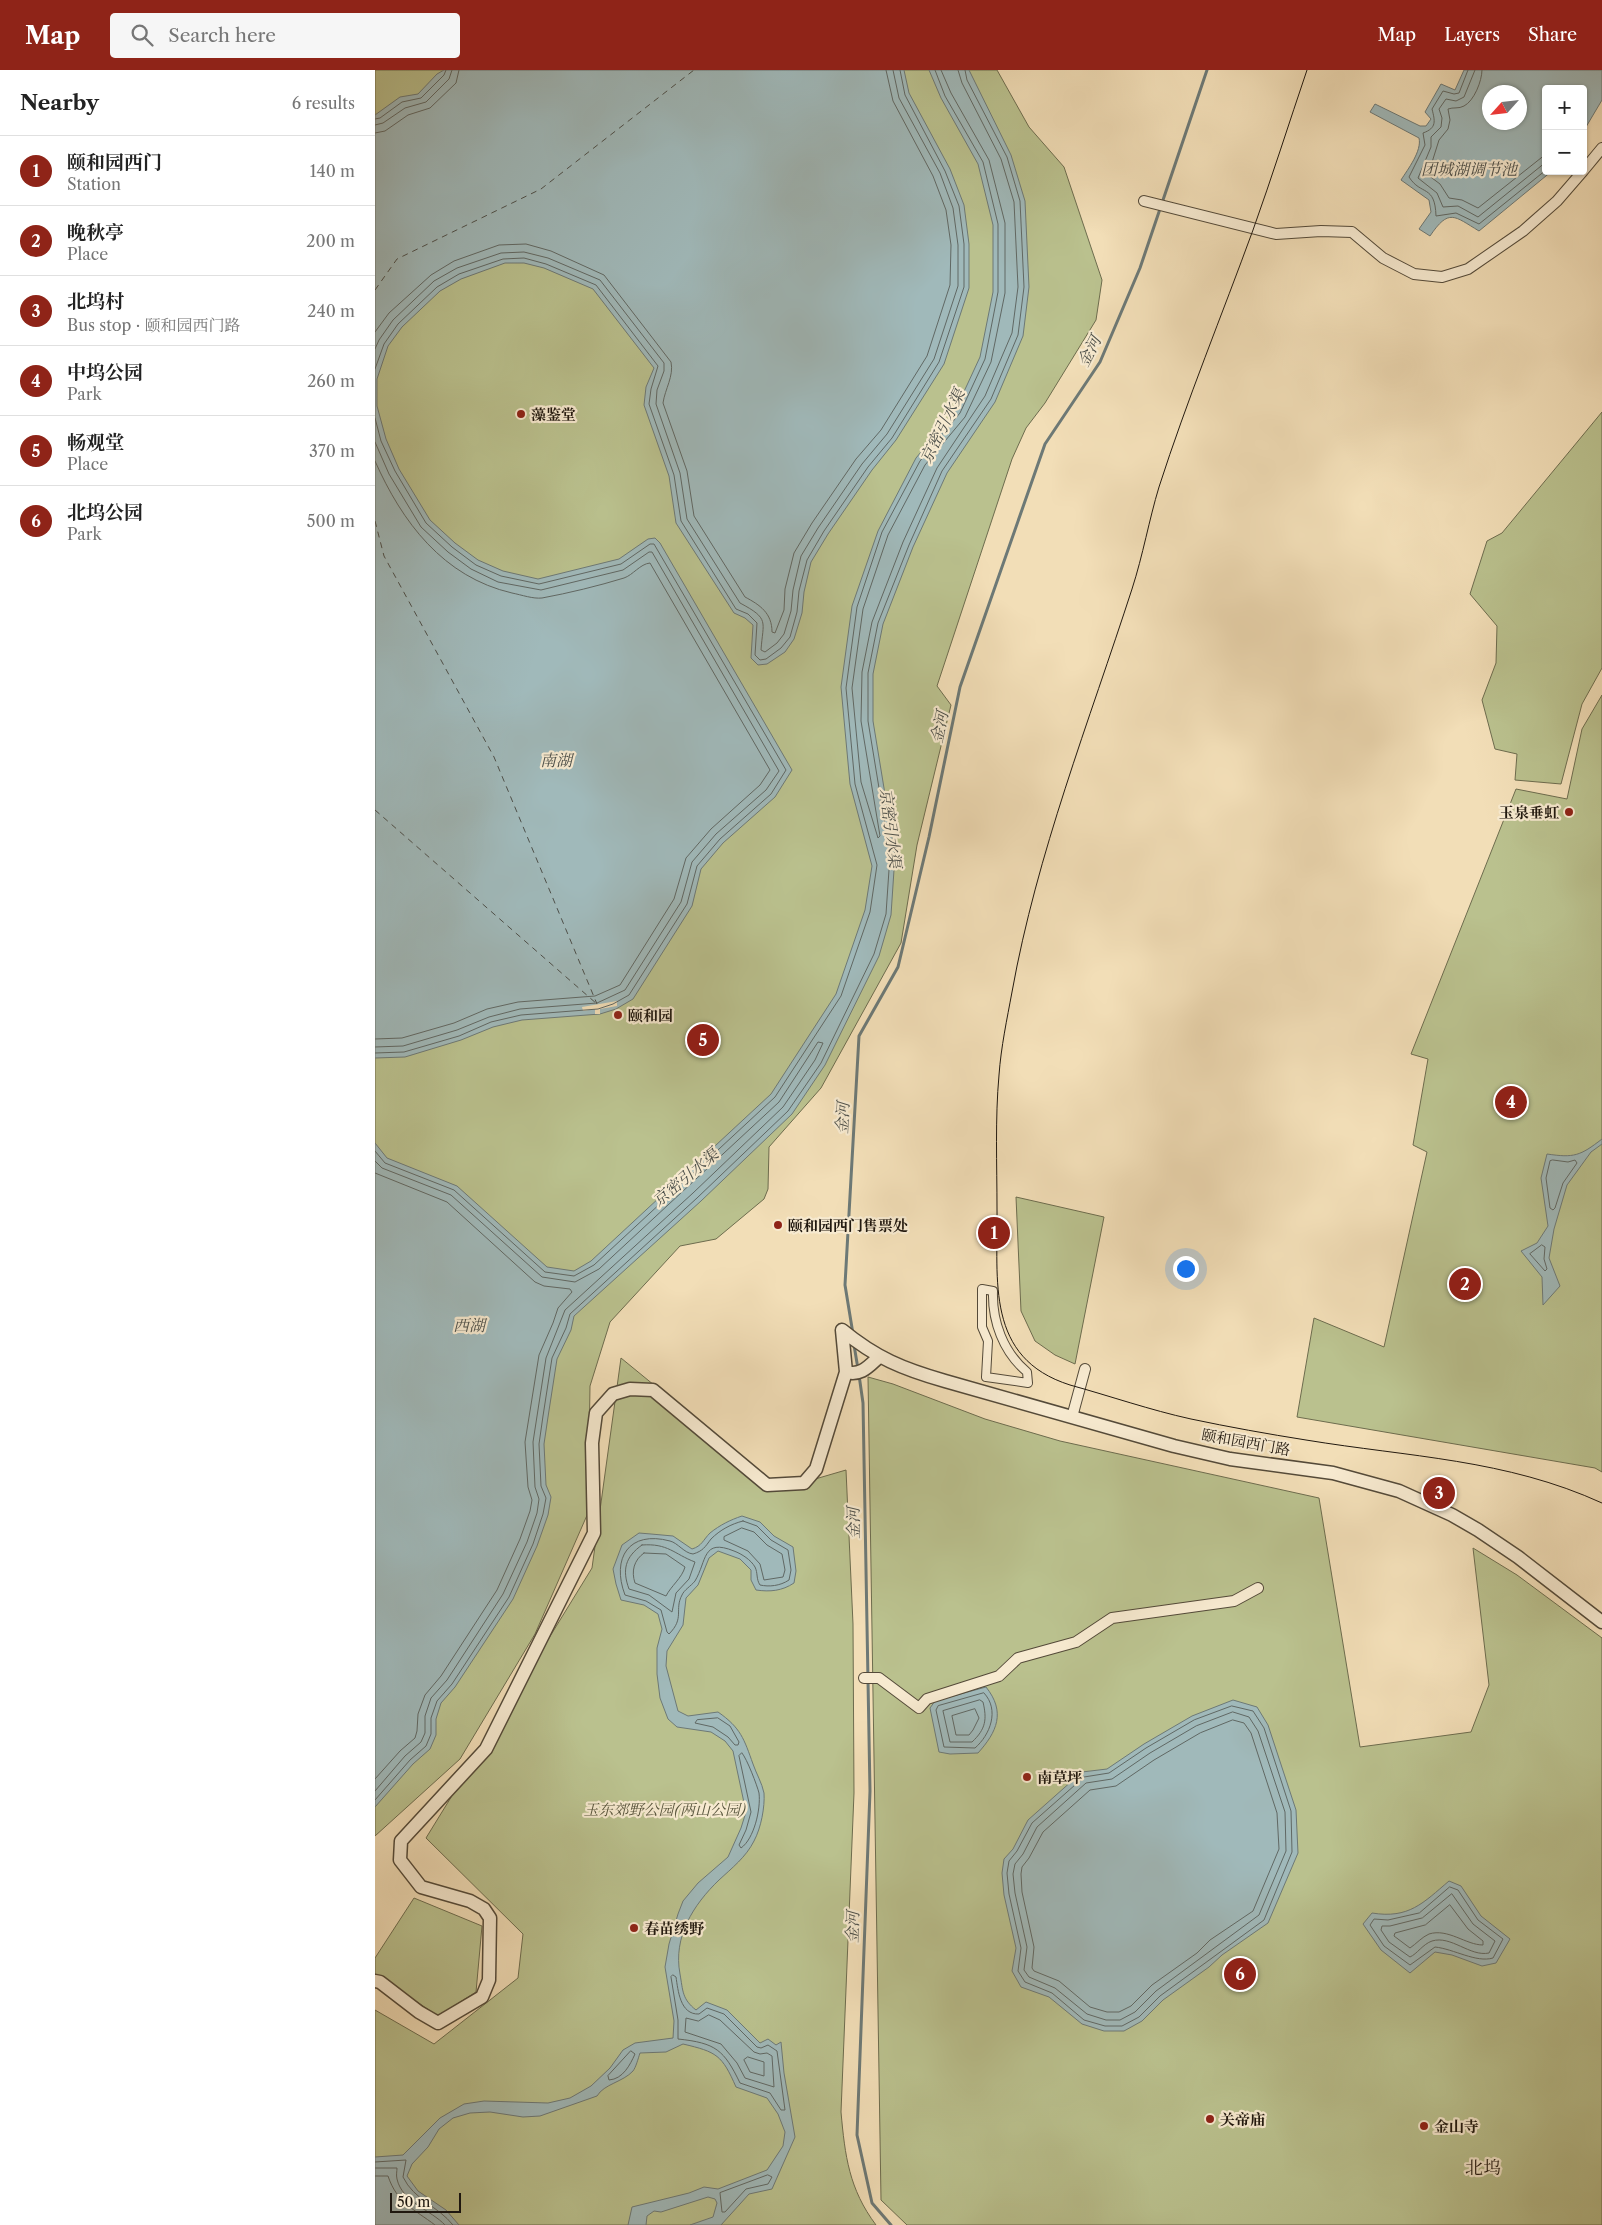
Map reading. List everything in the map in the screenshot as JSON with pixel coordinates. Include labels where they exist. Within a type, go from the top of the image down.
[{"type":"street","points":[[1587,166],[1602,148]]},
{"type":"street","points":[[1148,202],[1276,234],[1321,231],[1352,232],[1383,258],[1415,274],[1441,277],[1468,269],[1523,231],[1557,201],[1580,175]]},
{"type":"street","points":[[983,1289],[993,1291],[993,1309],[1001,1335],[1016,1361],[1027,1372],[1028,1383],[986,1377],[988,1341],[982,1327],[983,1289]]},
{"type":"street","name":"颐和园西门路","points":[[854,1373],[842,1330],[879,1357],[917,1373],[1174,1446],[1230,1458],[1333,1472],[1399,1491],[1452,1514],[1478,1530],[1518,1557],[1602,1622]]},
{"type":"street","points":[[375,1981],[381,1982],[419,2012],[439,2023],[482,1997],[489,1980],[490,1918],[483,1909],[470,1900],[421,1887],[400,1860],[401,1841],[486,1749],[594,1533],[591,1443],[596,1413],[613,1394],[630,1389],[653,1390],[767,1484],[804,1483],[816,1469],[854,1373],[879,1357]]},
{"type":"street","points":[[1072,1417],[1085,1369]]},
{"type":"street","points":[[867,1678],[879,1678],[919,1708],[927,1699],[999,1676],[1018,1658],[1076,1642],[1112,1618],[1235,1601],[1258,1588]]},
{"type":"green space","name":"颐和园","points":[[375,70],[997,70],[1029,127],[1064,167],[1102,280],[1096,320],[1045,403],[1026,428],[1012,459],[937,686],[951,705],[917,845],[901,943],[821,1088],[769,1147],[768,1189],[764,1199],[716,1239],[680,1246],[610,1322],[590,1386],[588,1513],[535,1634],[460,1759],[375,1836]]},
{"type":"green space","points":[[1602,412],[1602,668],[1582,704],[1561,784],[1515,780],[1517,754],[1495,749],[1482,700],[1496,663],[1497,626],[1470,594],[1487,541],[1502,533]]},
{"type":"green space","points":[[1602,695],[1602,1472],[1595,1468],[1297,1417],[1314,1318],[1384,1347],[1427,1152],[1413,1145],[1428,1059],[1411,1054],[1516,789],[1567,799],[1582,729]]},
{"type":"green space","points":[[1016,1197],[1104,1217],[1075,1364],[1055,1355],[1035,1341],[1021,1311]]},
{"type":"green space","name":"玉东郊野公园(两山公园)","points":[[621,1358],[781,1489],[846,1470],[853,1624],[854,1793],[841,2112],[844,2143],[854,2185],[867,2212],[876,2225],[375,2225],[375,2010],[434,2044],[518,1978],[523,1934],[426,1838],[592,1568]]},
{"type":"green space","points":[[868,1377],[893,1384],[985,1419],[1060,1441],[1319,1498],[1360,1747],[1471,1732],[1489,1685],[1473,1548],[1517,1575],[1602,1638],[1602,2225],[907,2225],[881,2200]]},
{"type":"green space","points":[[414,1898],[482,1926],[476,1992],[438,2016],[375,1974],[375,1958]]},
{"type":"water","name":"南湖","points":[[444,70],[904,70],[909,93],[950,169],[964,205],[969,244],[969,288],[944,364],[896,440],[872,470],[811,562],[804,592],[802,613],[794,639],[785,652],[767,664],[758,665],[751,658],[753,625],[745,618],[734,613],[676,523],[669,476],[644,405],[646,387],[654,368],[593,289],[544,268],[524,263],[505,263],[461,279],[440,291],[402,327],[388,346],[377,379],[377,406],[386,439],[399,469],[430,520],[455,543],[478,560],[503,571],[538,579],[619,559],[648,539],[655,538],[660,543],[792,770],[775,797],[723,843],[701,869],[692,906],[633,999],[616,1009],[600,1014],[522,1020],[493,1027],[461,1040],[405,1057],[375,1058],[375,115],[400,97],[418,94],[437,74]]},
{"type":"water","name":"西湖","points":[[929,70],[969,70],[1011,155],[1025,201],[1029,287],[1023,336],[995,402],[947,473],[913,547],[883,624],[873,674],[873,721],[895,855],[891,915],[879,956],[825,1065],[792,1114],[701,1201],[574,1316],[571,1330],[557,1359],[544,1444],[546,1485],[551,1497],[548,1515],[537,1546],[513,1599],[455,1687],[441,1703],[436,1719],[436,1735],[430,1749],[413,1764],[375,1807],[375,1143],[387,1158],[457,1186],[547,1267],[574,1271],[591,1261],[771,1094],[836,994],[865,910],[872,866],[850,784],[841,687],[852,606],[878,531],[916,458],[955,411],[980,357],[993,292],[993,225],[978,164],[941,98]]},
{"type":"water","name":"团城湖调节池","points":[[1464,70],[1602,70],[1602,100],[1587,125],[1587,85],[1542,85],[1542,175],[1547,175],[1479,231],[1452,217],[1442,221],[1430,236],[1419,229],[1431,212],[1429,200],[1401,180],[1416,154],[1419,138],[1370,112],[1375,104],[1420,126],[1426,126],[1431,119],[1425,112],[1441,84],[1455,90]]},
{"type":"water","points":[[1602,1139],[1602,1144],[1591,1152],[1567,1185],[1554,1229],[1549,1258],[1560,1286],[1543,1305],[1542,1277],[1521,1251],[1537,1243],[1548,1226],[1541,1178],[1547,1154],[1564,1156],[1576,1154],[1588,1149]]},
{"type":"water","points":[[742,1516],[760,1522],[774,1536],[793,1547],[796,1571],[794,1583],[776,1590],[756,1590],[751,1580],[751,1570],[740,1559],[718,1551],[709,1558],[698,1585],[686,1598],[683,1625],[667,1651],[666,1666],[678,1711],[688,1716],[718,1712],[737,1729],[747,1748],[763,1789],[763,1811],[761,1824],[751,1847],[719,1880],[693,1911],[682,1935],[679,1947],[679,1960],[684,1994],[688,2002],[696,2010],[706,2002],[727,2010],[760,2043],[768,2039],[776,2045],[781,2042],[784,2073],[795,2137],[772,2189],[749,2194],[721,2225],[690,2225],[713,2217],[717,2203],[715,2199],[708,2197],[661,2212],[654,2211],[647,2216],[646,2225],[628,2225],[632,2207],[689,2193],[704,2187],[718,2189],[767,2170],[783,2146],[785,2132],[778,2114],[767,2098],[736,2087],[727,2068],[717,2056],[683,2044],[666,2052],[640,2053],[633,2071],[629,2075],[604,2089],[597,2096],[540,2116],[523,2117],[490,2112],[470,2113],[453,2118],[439,2129],[428,2147],[412,2164],[407,2176],[418,2191],[446,2210],[459,2225],[375,2225],[375,2157],[403,2155],[440,2118],[464,2104],[484,2101],[548,2103],[570,2098],[591,2086],[610,2068],[623,2050],[635,2043],[673,2038],[674,2021],[665,1967],[669,1944],[678,1914],[683,1901],[698,1883],[728,1857],[746,1812],[733,1751],[725,1741],[711,1732],[677,1727],[668,1719],[660,1698],[657,1674],[657,1648],[662,1629],[658,1614],[644,1605],[621,1600],[613,1569],[622,1545],[639,1533],[673,1536],[692,1549],[700,1544],[710,1533],[729,1521]]},
{"type":"water","points":[[986,1687],[996,1705],[997,1721],[985,1745],[978,1753],[950,1754],[939,1752],[930,1708],[935,1701]]},
{"type":"water","points":[[1233,1700],[1257,1707],[1268,1725],[1296,1810],[1298,1853],[1268,1923],[1163,2000],[1142,2021],[1124,2031],[1104,2031],[1082,2024],[1049,1997],[1021,1987],[1012,1971],[1016,1948],[1004,1895],[1002,1873],[1004,1859],[1013,1849],[1028,1820],[1082,1772],[1107,1769],[1144,1744],[1192,1716]]},
{"type":"water","points":[[1449,1881],[1461,1886],[1481,1916],[1510,1939],[1496,1963],[1482,1966],[1452,1955],[1435,1952],[1410,1973],[1381,1950],[1363,1924],[1372,1913],[1396,1914],[1415,1908]]},
{"type":"pier","points":[[617,1001],[617,1006],[600,1009],[600,1014],[595,1014],[595,1009],[583,1011],[582,1007]]},
{"type":"waterway","name":"金河","points":[[853,1334],[845,1285],[859,1036],[898,967],[929,837],[960,687],[1045,444],[1100,362],[1140,268],[1207,70]]},
{"type":"waterway","name":"金河","points":[[854,1345],[858,1369]]},
{"type":"waterway","name":"金河","points":[[859,1375],[863,1403],[870,1791],[857,2135],[872,2203],[891,2225]]},
{"type":"ferry route","points":[[375,290],[397,259],[541,189],[694,70]]},
{"type":"ferry route","points":[[375,521],[384,556],[494,757],[597,1004]]},
{"type":"ferry route","points":[[375,810],[597,1004]]},
{"type":"tram line","points":[[1307,70],[1253,230],[1159,487],[1136,576],[1065,788],[1035,889],[1012,992],[1000,1065],[997,1142],[997,1263],[998,1289],[1002,1314],[1010,1336],[1023,1356],[1043,1373],[1070,1385],[1160,1411],[1220,1425],[1493,1468],[1566,1488],[1602,1503]]},
{"type":"place","name":"藻鉴堂","points":[[521,414]]},
{"type":"place","name":"玉泉垂虹","points":[[1569,812]]},
{"type":"place","name":"颐和园","points":[[618,1015]]},
{"type":"place","name":"畅观堂","points":[[703,1040]]},
{"type":"place","name":"中坞公园","points":[[1511,1102]]},
{"type":"place","name":"颐和园西门售票处","points":[[778,1225]]},
{"type":"place","name":"颐和园西门","points":[[994,1233]]},
{"type":"place","name":"晚秋亭","points":[[1465,1284]]},
{"type":"place","name":"北坞村","points":[[1439,1493]]},
{"type":"place","name":"南草坪","points":[[1027,1777]]},
{"type":"place","name":"春苗绣野","points":[[634,1928]]},
{"type":"place","name":"北坞公园","points":[[1240,1974]]},
{"type":"place","name":"关帝庙","points":[[1210,2119]]},
{"type":"place","name":"金山寺","points":[[1424,2126]]},
{"type":"district","name":"北坞","points":[[1483,2168]]},
{"type":"water label","name":"京密引水渠","points":[[942,426]]},
{"type":"water label","name":"京密引水渠","points":[[891,828]]},
{"type":"water label","name":"京密引水渠","points":[[685,1177]]}]
